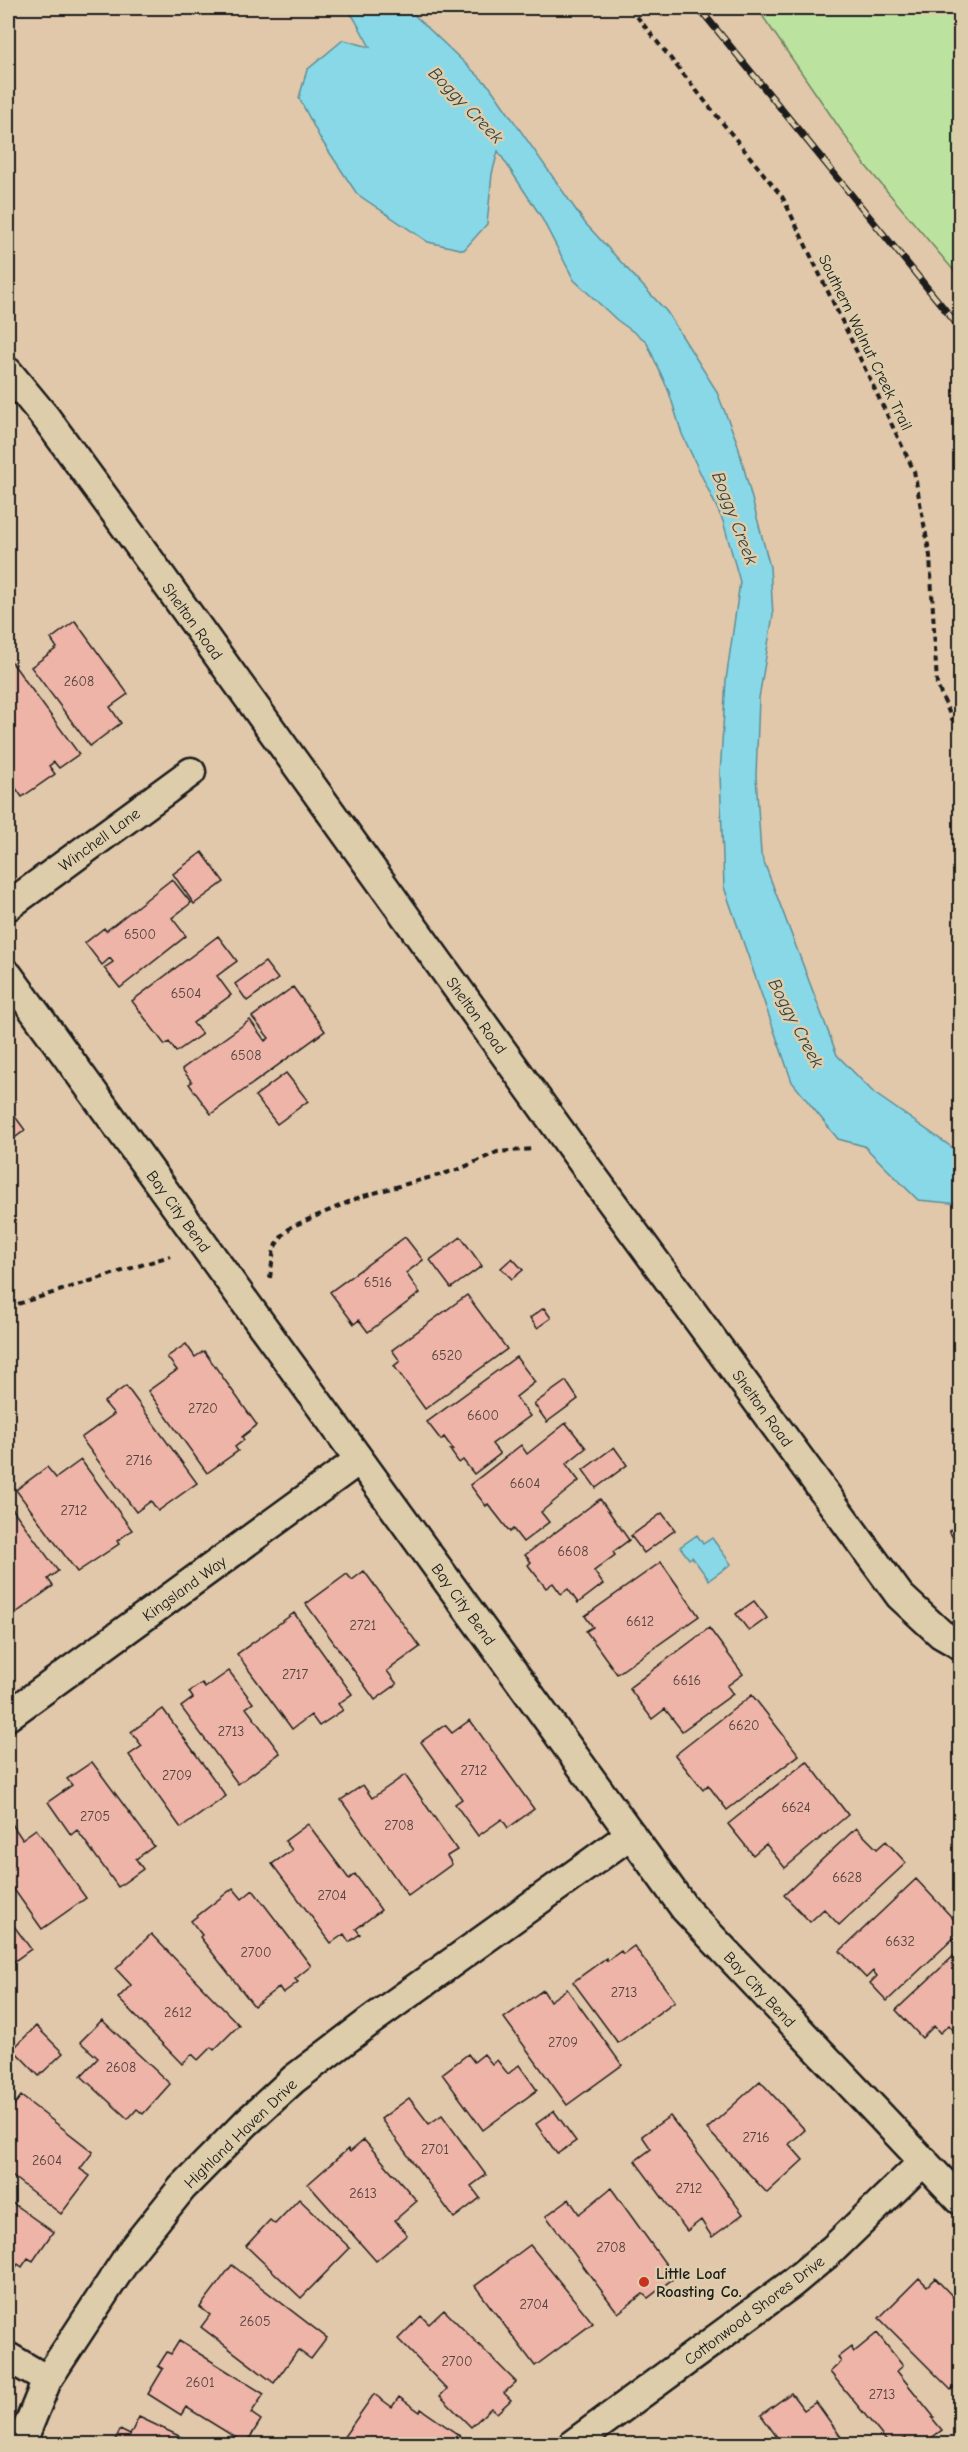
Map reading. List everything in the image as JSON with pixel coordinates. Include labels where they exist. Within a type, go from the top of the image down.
[{"type":"street","name":"Shelton Road","points":[[8,372],[46,418],[117,515],[570,1145],[900,1596],[941,1634],[960,1645]]},
{"type":"street","name":"Winchell Lane","points":[[8,906],[190,772]]},
{"type":"street","name":"Bay City Bend","points":[[8,975],[685,1909],[960,2200]]},
{"type":"street","name":"Kingsland Way","points":[[8,1716],[359,1460]]},
{"type":"street","name":"Highland Haven Drive","points":[[21,2445],[47,2380],[133,2249],[182,2188],[247,2122],[294,2079],[356,2032],[631,1834]]},
{"type":"street","name":"Cottonwood Shores Drive","points":[[573,2445],[791,2284],[833,2249],[924,2162]]},
{"type":"street","points":[[8,2357],[47,2380]]},
{"type":"path","name":"Southern Walnut Creek Trail","points":[[630,8],[783,198],[914,471],[930,556],[937,685],[960,737]]},
{"type":"path","points":[[270,1278],[274,1248],[291,1227],[310,1218],[360,1197],[469,1166],[497,1152],[570,1145]]},
{"type":"path","points":[[8,1307],[170,1256]]},
{"type":"green space","points":[[757,8],[960,8],[960,278],[865,165]]},
{"type":"water","name":"Boggy Creek","points":[[346,8],[407,8],[490,87],[585,223],[667,312],[716,390],[737,442],[770,567],[773,615],[759,698],[756,776],[761,854],[837,1055],[874,1093],[960,1153],[960,1204],[918,1200],[864,1146],[838,1139],[792,1082],[724,887],[720,774],[726,680],[740,582],[723,521],[682,434],[669,392],[646,341],[617,320],[574,280],[540,215],[498,151],[492,174],[487,224],[464,250],[428,242],[357,194],[320,138],[299,98],[307,70],[343,40],[370,47]]},
{"type":"water","points":[[697,1535],[703,1544],[712,1538],[731,1564],[709,1580],[692,1557],[689,1559],[680,1547]]},
{"type":"building","points":[[75,621],[128,694],[110,707],[121,723],[90,746],[31,667],[57,648],[51,639]]},
{"type":"building","points":[[8,657],[79,754],[59,768],[54,762],[49,766],[55,774],[22,797],[8,777]]},
{"type":"building","points":[[202,852],[224,882],[194,904],[173,874]]},
{"type":"building","points":[[172,879],[191,903],[172,918],[186,936],[120,988],[104,968],[113,962],[110,958],[102,965],[85,943],[104,928],[106,931]]},
{"type":"building","points":[[218,936],[237,961],[217,976],[231,995],[193,1023],[202,1034],[176,1052],[169,1042],[165,1045],[132,1001]]},
{"type":"building","points":[[265,962],[278,979],[247,1001],[235,984]]},
{"type":"building","points":[[293,987],[325,1031],[211,1114],[189,1084],[192,1082],[182,1069],[250,1020],[265,1041],[269,1038],[252,1017]]},
{"type":"building","points":[[286,1073],[308,1101],[277,1124],[255,1096]]},
{"type":"building","points":[[8,1107],[25,1130],[8,1143]]},
{"type":"building","points":[[405,1237],[423,1260],[406,1273],[420,1293],[368,1332],[359,1320],[354,1324],[330,1292]]},
{"type":"building","points":[[461,1237],[482,1266],[451,1288],[430,1260]]},
{"type":"building","points":[[512,1258],[523,1270],[512,1279],[501,1268]]},
{"type":"building","points":[[467,1295],[507,1349],[425,1409],[394,1366],[400,1361],[392,1350]]},
{"type":"building","points":[[544,1308],[551,1318],[537,1328],[530,1318]]},
{"type":"building","points":[[186,1344],[195,1357],[204,1351],[257,1425],[242,1437],[244,1440],[235,1447],[238,1451],[207,1473],[148,1391],[177,1370],[167,1357]]},
{"type":"building","points":[[516,1357],[535,1382],[516,1397],[530,1416],[492,1444],[500,1454],[474,1474],[463,1460],[459,1463],[444,1437],[441,1440],[427,1422]]},
{"type":"building","points":[[566,1381],[578,1399],[547,1422],[534,1404]]},
{"type":"building","points":[[126,1386],[197,1483],[158,1511],[151,1501],[136,1512],[81,1438],[114,1414],[104,1402]]},
{"type":"building","points":[[566,1423],[586,1448],[566,1464],[579,1481],[541,1512],[549,1522],[523,1542],[513,1529],[510,1532],[470,1485],[521,1445],[527,1454]]},
{"type":"building","points":[[614,1447],[627,1465],[596,1488],[583,1470]]},
{"type":"building","points":[[81,1460],[132,1530],[117,1541],[119,1544],[77,1572],[16,1490],[47,1467],[56,1478]]},
{"type":"building","points":[[600,1499],[629,1540],[613,1552],[615,1555],[594,1571],[603,1584],[578,1603],[568,1589],[561,1594],[553,1583],[546,1588],[528,1565],[531,1562],[525,1555]]},
{"type":"building","points":[[8,1503],[58,1571],[48,1579],[53,1586],[9,1618]]},
{"type":"building","points":[[662,1513],[675,1530],[644,1553],[631,1536]]},
{"type":"building","points":[[960,1523],[960,1549],[949,1531]]},
{"type":"building","points":[[661,1562],[699,1616],[617,1674],[586,1631],[593,1627],[585,1616]]},
{"type":"building","points":[[364,1571],[420,1647],[387,1671],[397,1684],[375,1700],[306,1604],[347,1574],[352,1580]]},
{"type":"building","points":[[754,1601],[767,1618],[749,1631],[736,1614]]},
{"type":"building","points":[[294,1613],[352,1694],[338,1704],[343,1710],[319,1726],[311,1715],[292,1729],[237,1654]]},
{"type":"building","points":[[709,1628],[743,1674],[727,1686],[733,1694],[682,1731],[665,1709],[652,1719],[629,1688]]},
{"type":"building","points":[[229,1671],[253,1703],[246,1708],[280,1753],[238,1784],[181,1707],[193,1698],[189,1692],[202,1683],[205,1688]]},
{"type":"building","points":[[752,1695],[799,1755],[727,1810],[708,1785],[703,1790],[675,1755]]},
{"type":"building","points":[[163,1709],[226,1796],[181,1828],[129,1755],[142,1746],[131,1732]]},
{"type":"building","points":[[470,1720],[534,1809],[508,1828],[502,1819],[478,1836],[455,1804],[462,1799],[421,1742],[445,1725],[452,1733]]},
{"type":"building","points":[[807,1761],[848,1815],[785,1868],[766,1844],[753,1855],[728,1824]]},
{"type":"building","points":[[92,1762],[154,1846],[136,1859],[143,1869],[118,1887],[77,1830],[71,1835],[48,1802],[72,1785],[67,1779]]},
{"type":"building","points":[[405,1775],[457,1850],[447,1856],[452,1864],[408,1896],[341,1800],[363,1785],[372,1798]]},
{"type":"building","points":[[10,1821],[22,1839],[36,1829],[86,1898],[42,1929],[8,1881],[8,1823]]},
{"type":"building","points":[[308,1824],[349,1879],[355,1874],[381,1910],[356,1929],[360,1934],[349,1942],[344,1934],[331,1943],[272,1864],[292,1850],[285,1841]]},
{"type":"building","points":[[856,1828],[877,1849],[886,1841],[906,1863],[839,1925],[824,1909],[810,1922],[784,1895]]},
{"type":"building","points":[[916,1879],[960,1926],[960,1932],[887,2001],[870,1983],[877,1976],[873,1971],[866,1978],[840,1951]]},
{"type":"building","points":[[233,1888],[242,1899],[253,1890],[311,1966],[295,1979],[298,1982],[283,1993],[279,1987],[254,2006],[200,1937],[202,1935],[191,1921]]},
{"type":"building","points":[[8,1918],[31,1949],[9,1965],[8,1963]]},
{"type":"building","points":[[151,1934],[239,2025],[214,2050],[211,2047],[198,2060],[192,2054],[182,2064],[118,1998],[131,1985],[116,1969]]},
{"type":"building","points":[[634,1946],[675,2001],[618,2043],[573,1982],[606,1958],[607,1961],[621,1951],[623,1954]]},
{"type":"building","points":[[960,1950],[960,2038],[949,2025],[940,2033],[934,2026],[922,2038],[896,2010]]},
{"type":"building","points":[[567,1989],[622,2065],[567,2105],[504,2018],[543,1990],[550,2001]]},
{"type":"building","points":[[102,2020],[170,2084],[143,2114],[137,2109],[128,2119],[81,2076],[98,2058],[80,2042]]},
{"type":"building","points":[[36,2026],[63,2053],[39,2076],[13,2049]]},
{"type":"building","points":[[468,2054],[474,2062],[484,2054],[492,2064],[497,2060],[508,2074],[519,2065],[537,2090],[483,2130],[442,2074]]},
{"type":"building","points":[[960,2064],[960,2082],[952,2073]]},
{"type":"building","points":[[760,2081],[805,2130],[789,2144],[803,2160],[767,2193],[707,2129]]},
{"type":"building","points":[[21,2096],[93,2152],[80,2169],[90,2176],[61,2214],[8,2173],[8,2113]]},
{"type":"building","points":[[409,2098],[429,2124],[442,2115],[486,2175],[471,2186],[480,2198],[454,2218],[381,2119]]},
{"type":"building","points":[[554,2111],[576,2141],[557,2154],[536,2124]]},
{"type":"building","points":[[670,2116],[743,2214],[712,2237],[701,2220],[687,2231],[635,2161],[651,2149],[642,2136]]},
{"type":"building","points":[[364,2140],[417,2201],[395,2220],[407,2235],[376,2261],[308,2184],[348,2149],[350,2152]]},
{"type":"building","points":[[611,2188],[675,2277],[648,2298],[643,2294],[618,2313],[546,2216],[569,2199],[579,2214]]},
{"type":"building","points":[[299,2199],[350,2248],[301,2298],[246,2246],[270,2220],[275,2224]]},
{"type":"building","points":[[8,2200],[53,2232],[33,2261],[28,2258],[22,2267],[18,2264],[8,2279]]},
{"type":"building","points":[[530,2245],[593,2323],[535,2366],[475,2286]]},
{"type":"building","points":[[232,2265],[327,2338],[311,2359],[298,2350],[274,2383],[201,2327],[210,2315],[200,2307]]},
{"type":"building","points":[[919,2278],[927,2286],[935,2278],[960,2304],[960,2380],[951,2390],[879,2318]]},
{"type":"building","points":[[444,2310],[516,2382],[504,2393],[511,2400],[497,2413],[491,2408],[471,2427],[440,2396],[447,2389],[398,2339],[421,2316],[429,2324]]},
{"type":"building","points":[[877,2333],[903,2366],[897,2371],[942,2430],[923,2444],[910,2444],[905,2438],[896,2444],[889,2444],[830,2372],[841,2362],[838,2357],[851,2347],[854,2352]]},
{"type":"building","points":[[179,2341],[264,2394],[251,2413],[261,2420],[246,2444],[186,2407],[181,2415],[148,2394],[163,2369],[158,2366],[167,2352],[171,2354]]},
{"type":"building","points":[[791,2393],[804,2410],[816,2402],[846,2444],[782,2444],[761,2415]]},
{"type":"building","points":[[374,2394],[392,2407],[399,2397],[460,2436],[454,2444],[353,2444],[343,2438]]},
{"type":"building","points":[[139,2417],[196,2444],[113,2444],[120,2430],[130,2435]]},
{"type":"building","points":[[732,2436],[738,2444],[721,2444]]},
{"type":"building","points":[[715,2437],[721,2444],[705,2444]]},
{"type":"railway","points":[[699,8],[960,328]]},
{"type":"place","name":"Little Loaf Roasting Co.","points":[[644,2282]]}]
